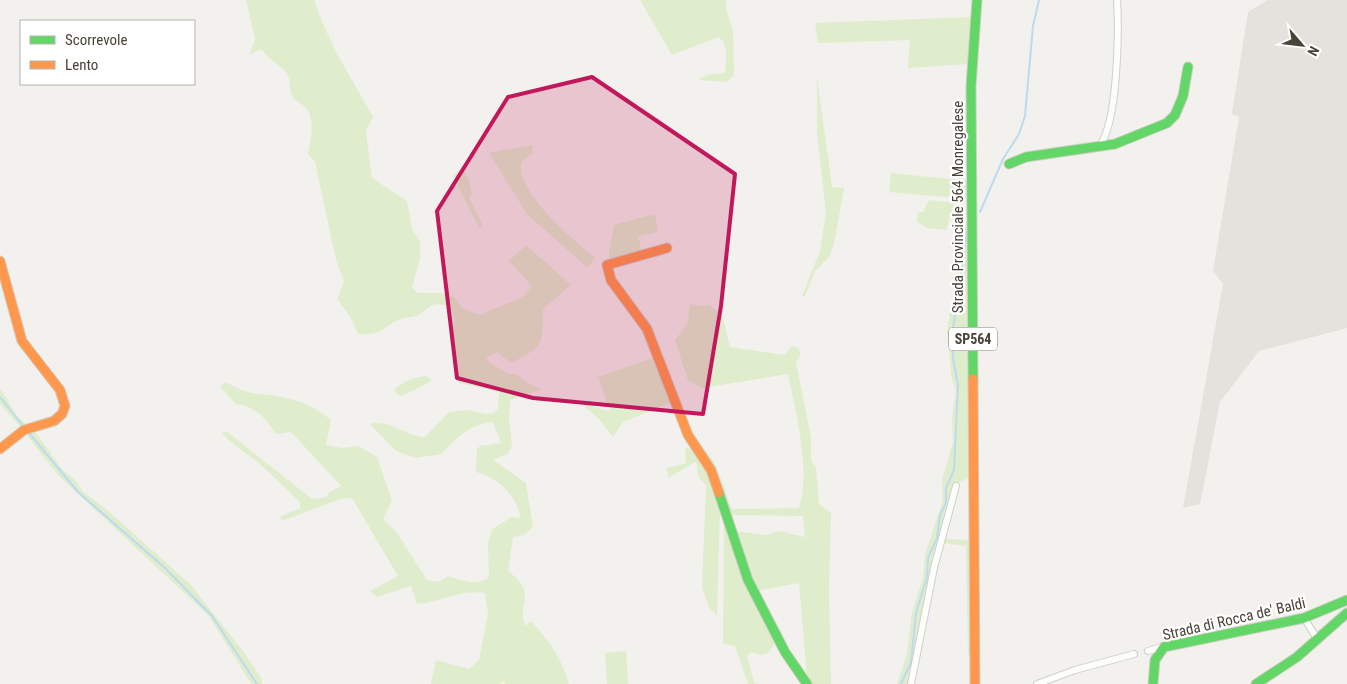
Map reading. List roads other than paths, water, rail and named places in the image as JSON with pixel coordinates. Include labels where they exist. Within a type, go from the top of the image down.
[{"type":"street","name":"Strada Provinciale 564 Monregalese","points":[[975,684],[971,86],[972,41],[977,0]]},
{"type":"street","points":[[1099,147],[1108,133],[1112,101],[1118,42],[1117,0]]},
{"type":"street","points":[[1009,164],[1026,157],[1099,147],[1146,132],[1171,120],[1183,96],[1188,66]]},
{"type":"street","points":[[666,248],[607,265],[608,272],[623,297],[647,329],[688,435],[711,470],[748,580],[786,652],[808,684]]},
{"type":"street","points":[[0,260],[21,339],[33,359],[62,392],[66,402],[58,419],[24,431],[0,449]]},
{"type":"street","points":[[911,684],[934,568],[956,486]]},
{"type":"street","name":"Strada di Rocca de' Baldi","points":[[1153,684],[1154,662],[1157,653],[1164,647],[1304,618],[1347,600]]},
{"type":"street","points":[[1256,684],[1297,657],[1347,613]]},
{"type":"street","points":[[1304,618],[1318,640]]},
{"type":"street","points":[[1148,651],[1164,647]]},
{"type":"street","points":[[1037,684],[1075,670],[1134,654]]},
{"type":"waterway","points":[[980,212],[1003,159],[1019,134],[1025,116],[1033,26],[1039,0]]},
{"type":"waterway","points":[[901,684],[911,662],[916,613],[927,577],[928,558],[937,538],[940,515],[946,503],[946,488],[954,470],[958,385],[953,358],[953,329],[967,231]]},
{"type":"waterway","points":[[0,397],[23,426]]},
{"type":"waterway","points":[[29,433],[78,492],[164,567],[212,616],[257,684]]}]
